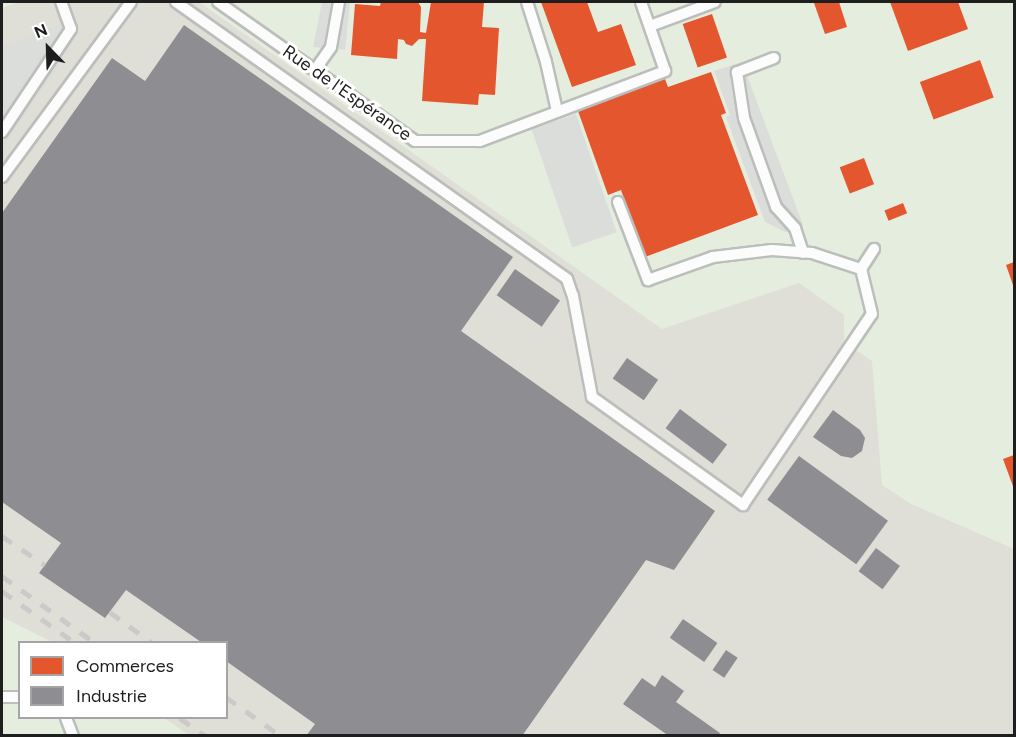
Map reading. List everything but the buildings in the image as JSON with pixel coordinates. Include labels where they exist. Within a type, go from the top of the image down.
[{"type":"lane","points":[[2,132],[71,29],[61,2]]},
{"type":"lane","points":[[2,177],[131,2]]},
{"type":"lane","points":[[176,2],[567,279],[573,296],[592,397],[742,505],[872,314],[861,269],[874,249]]},
{"type":"lane","name":"Rue de l'Espérance","points":[[218,2],[415,141],[480,141],[665,71],[650,26]]},
{"type":"lane","points":[[315,70],[331,48],[339,2]]},
{"type":"lane","points":[[527,2],[546,62],[557,111]]},
{"type":"lane","points":[[641,2],[650,26],[715,2]]},
{"type":"lane","points":[[774,58],[737,72],[744,118],[776,207],[795,228],[803,253]]},
{"type":"lane","points":[[618,202],[648,280],[713,256],[772,250],[803,253],[861,269]]},
{"type":"lane","points":[[2,698],[18,697]]},
{"type":"lane","points":[[67,719],[73,735]]},
{"type":"shaded area","points":[[2,2],[1014,2],[1014,735],[2,735]]},
{"type":"shaded area","points":[[19,2],[199,2],[662,329],[799,283],[844,315],[844,342],[872,361],[882,485],[911,504],[1014,549],[1014,735],[189,735],[165,719],[228,719],[228,641],[50,641],[2,617],[2,8]]},
{"type":"shaded area","points":[[322,2],[350,2],[345,50],[313,47]]},
{"type":"shaded area","points":[[61,24],[70,50],[2,148],[2,47]]},
{"type":"shaded area","points":[[742,62],[803,225],[785,232],[765,222],[726,117],[730,115],[714,71]]},
{"type":"shaded area","points":[[576,114],[617,232],[572,247],[532,129]]},
{"type":"railway","points":[[2,536],[45,565]]},
{"type":"railway","points":[[2,576],[93,641]]},
{"type":"railway","points":[[2,591],[73,641]]},
{"type":"railway","points":[[110,612],[150,641]]},
{"type":"railway","points":[[228,698],[281,736]]},
{"type":"railway","points":[[181,719],[206,736]]}]
